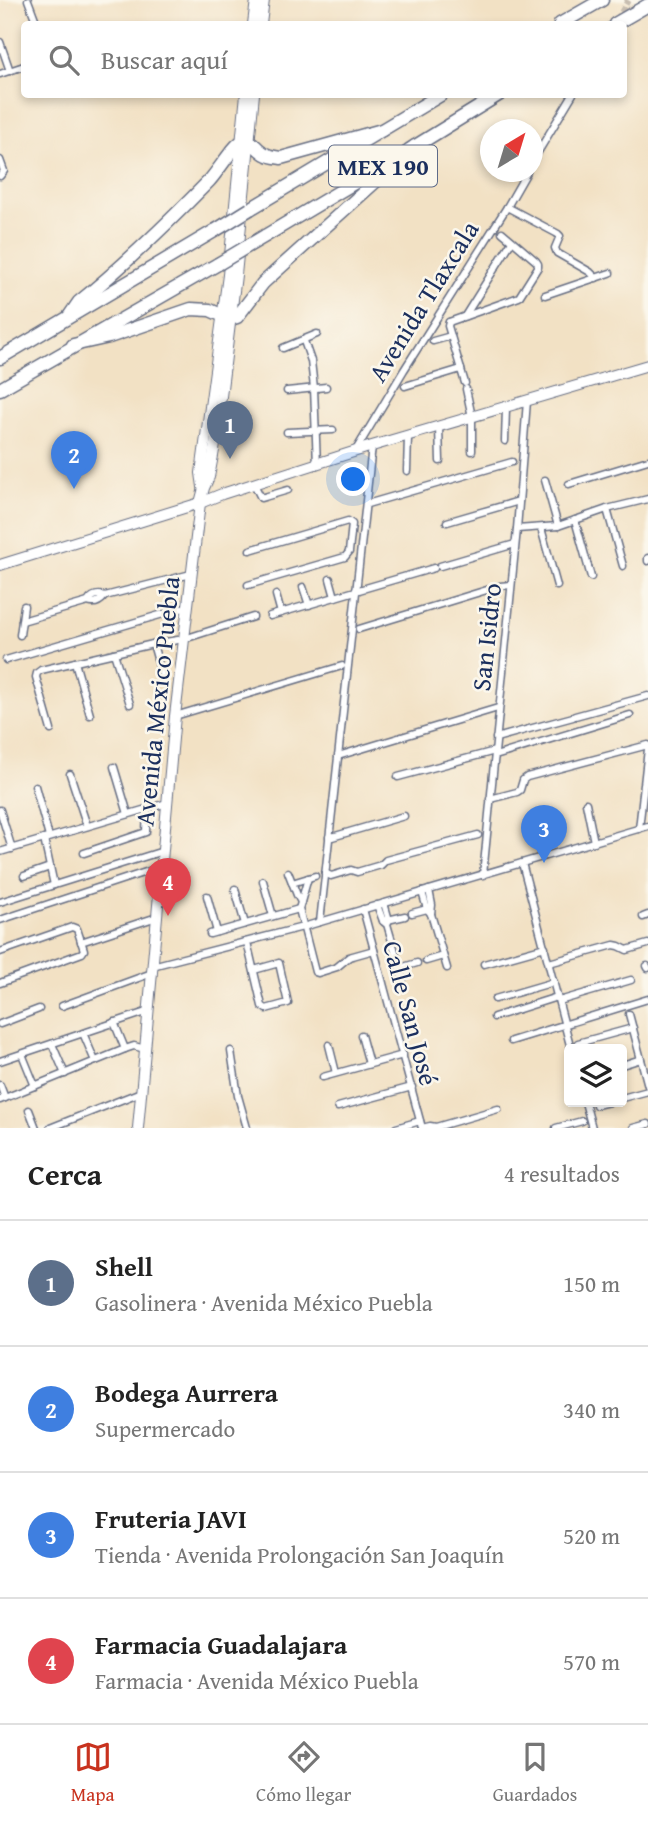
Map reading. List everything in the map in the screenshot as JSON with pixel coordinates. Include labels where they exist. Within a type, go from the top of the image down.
[{"type":"highway","points":[[565,21],[602,0]]},
{"type":"highway","points":[[620,21],[648,5]]},
{"type":"highway","name":"MEX 190","points":[[70,315],[435,98]]},
{"type":"highway","name":"MEX 190","points":[[73,345],[218,264],[493,98]]},
{"type":"highway","points":[[0,358],[70,315],[79,302],[152,237],[211,179],[236,145],[245,141],[267,155],[281,158],[382,130]]},
{"type":"highway","points":[[0,388],[73,345],[109,337],[191,309],[210,310],[226,317],[237,317],[263,283],[415,146]]},
{"type":"main road","points":[[253,21],[256,0]]},
{"type":"main road","points":[[261,21],[264,0]]},
{"type":"main road","name":"Avenida México Puebla","points":[[245,141],[246,98]]},
{"type":"main road","name":"Avenida México Puebla","points":[[138,1128],[175,716],[204,488],[201,473],[226,317],[228,275],[253,98]]},
{"type":"main road","points":[[0,565],[372,446],[648,365]]},
{"type":"street","points":[[28,0],[36,21]]},
{"type":"street","points":[[0,42],[10,71]]},
{"type":"street","points":[[0,74],[21,67]]},
{"type":"street","points":[[543,145],[571,98]]},
{"type":"street","points":[[0,160],[4,171],[0,176]]},
{"type":"street","name":"Avenida Tlaxcala","points":[[355,452],[521,182]]},
{"type":"street","points":[[507,207],[558,234],[560,236],[555,247],[557,253],[596,278]]},
{"type":"street","points":[[438,317],[449,322],[519,297],[538,264],[502,232]]},
{"type":"street","points":[[465,316],[512,241]]},
{"type":"street","points":[[544,295],[610,273]]},
{"type":"street","points":[[449,322],[472,417],[472,451]]},
{"type":"street","points":[[283,348],[317,334]]},
{"type":"street","points":[[433,341],[451,335]]},
{"type":"street","points":[[303,341],[312,361],[317,465]]},
{"type":"street","points":[[405,386],[461,369]]},
{"type":"street","points":[[287,391],[326,387]]},
{"type":"street","name":"San Isidro","points":[[483,875],[527,401]]},
{"type":"street","points":[[505,440],[506,408]]},
{"type":"street","points":[[439,427],[440,461]]},
{"type":"street","points":[[287,432],[333,430]]},
{"type":"street","points":[[407,471],[408,437]]},
{"type":"street","points":[[320,922],[372,446]]},
{"type":"street","points":[[569,484],[648,460]]},
{"type":"street","points":[[367,504],[512,461]]},
{"type":"street","points":[[545,481],[558,526]]},
{"type":"street","points":[[254,484],[261,498],[288,491]]},
{"type":"street","points":[[517,528],[558,526],[607,509],[648,499]]},
{"type":"street","points":[[447,523],[519,501]]},
{"type":"street","points":[[607,509],[623,566]]},
{"type":"street","points":[[575,520],[591,577]]},
{"type":"street","points":[[248,585],[345,557],[349,552],[352,524],[348,522],[250,550]]},
{"type":"street","points":[[541,528],[557,586]]},
{"type":"street","points":[[351,536],[362,537]]},
{"type":"street","points":[[270,616],[515,544]]},
{"type":"street","points":[[22,621],[88,602],[97,603],[105,596],[191,574]]},
{"type":"street","points":[[330,579],[335,597]]},
{"type":"street","points":[[359,629],[511,585]]},
{"type":"street","points":[[303,587],[309,605]]},
{"type":"street","points":[[276,595],[281,613]]},
{"type":"street","points":[[20,635],[24,606]]},
{"type":"street","points":[[6,660],[187,607]]},
{"type":"street","points":[[51,730],[36,677],[41,670],[184,639],[253,617]]},
{"type":"street","points":[[153,644],[162,677]]},
{"type":"street","points":[[114,653],[130,704]]},
{"type":"street","points":[[75,662],[90,715]]},
{"type":"street","points":[[175,716],[342,666]]},
{"type":"street","points":[[496,738],[648,696]]},
{"type":"street","points":[[338,756],[498,708]]},
{"type":"street","points":[[398,777],[631,716]]},
{"type":"street","points":[[490,799],[517,792],[527,777],[648,747],[639,829]]},
{"type":"street","points":[[114,767],[128,814]]},
{"type":"street","points":[[70,774],[87,826]]},
{"type":"street","points":[[35,786],[54,885]]},
{"type":"street","points":[[0,852],[167,803]]},
{"type":"street","points":[[586,803],[594,842]]},
{"type":"street","points":[[83,853],[146,832],[147,808]]},
{"type":"street","points":[[0,810],[12,849]]},
{"type":"street","points":[[330,837],[404,816]]},
{"type":"street","points":[[62,1006],[152,969],[648,827]]},
{"type":"street","points":[[325,873],[331,876],[351,870],[357,872],[381,865],[386,860],[478,835]]},
{"type":"street","points":[[0,902],[163,851]]},
{"type":"street","points":[[522,863],[570,1044]]},
{"type":"street","points":[[24,876],[50,867]]},
{"type":"street","points":[[0,920],[161,867]]},
{"type":"street","points":[[288,872],[300,905],[315,972],[337,967],[349,957],[374,950]]},
{"type":"street","points":[[208,896],[213,933],[273,916],[300,905],[311,877],[292,883]]},
{"type":"street","points":[[263,881],[273,916]]},
{"type":"street","points":[[235,889],[245,924]]},
{"type":"street","points":[[426,891],[447,968]]},
{"type":"street","points":[[381,904],[402,979]]},
{"type":"street","name":"Calle San José","points":[[363,909],[422,1125]]},
{"type":"street","points":[[386,922],[430,910]]},
{"type":"street","points":[[81,942],[157,917]]},
{"type":"street","points":[[0,953],[72,927],[76,929],[84,950],[0,983]]},
{"type":"street","points":[[247,942],[263,1008],[288,1003],[279,963],[254,970]]},
{"type":"street","points":[[549,962],[614,945],[627,950],[648,944]]},
{"type":"street","points":[[484,964],[545,947]]},
{"type":"street","points":[[426,961],[443,956]]},
{"type":"street","points":[[400,968],[417,963]]},
{"type":"street","points":[[494,1017],[631,980]]},
{"type":"street","points":[[495,999],[554,982]]},
{"type":"street","points":[[511,1041],[648,999]]},
{"type":"street","points":[[0,1024],[39,1009]]},
{"type":"street","points":[[0,1061],[149,1011]]},
{"type":"street","points":[[627,1096],[648,1089],[629,1014]]},
{"type":"street","points":[[114,1022],[125,1049]]},
{"type":"street","points":[[578,1043],[633,1028]]},
{"type":"street","points":[[83,1033],[95,1061]]},
{"type":"street","points":[[361,1035],[369,1064]]},
{"type":"street","points":[[52,1044],[65,1073]]},
{"type":"street","points":[[329,1045],[336,1073]]},
{"type":"street","points":[[0,1085],[3,1099],[125,1049],[134,1046],[145,1049]]},
{"type":"street","points":[[231,1051],[238,1096],[247,1128]]},
{"type":"street","points":[[22,1054],[35,1086]]},
{"type":"street","points":[[323,1077],[403,1055]]},
{"type":"street","points":[[627,1063],[641,1059]]},
{"type":"street","points":[[338,1107],[412,1087]]},
{"type":"street","points":[[50,1128],[141,1092]]},
{"type":"street","points":[[586,1107],[592,1128]]},
{"type":"street","points":[[396,1128],[422,1125],[435,1128],[498,1109]]},
{"type":"street","points":[[29,1110],[36,1128]]},
{"type":"street","points":[[556,1128],[582,1121]]},
{"type":"street","points":[[634,1128],[648,1124]]},
{"type":"tunnel","points":[[617,20],[628,0]]},
{"type":"place","name":"Shell","points":[[230,459]]},
{"type":"place","name":"Bodega Aurrera","points":[[74,489]]},
{"type":"place","name":"Fruteria JAVI","points":[[544,863]]},
{"type":"place","name":"Farmacia Guadalajara","points":[[168,916]]}]
